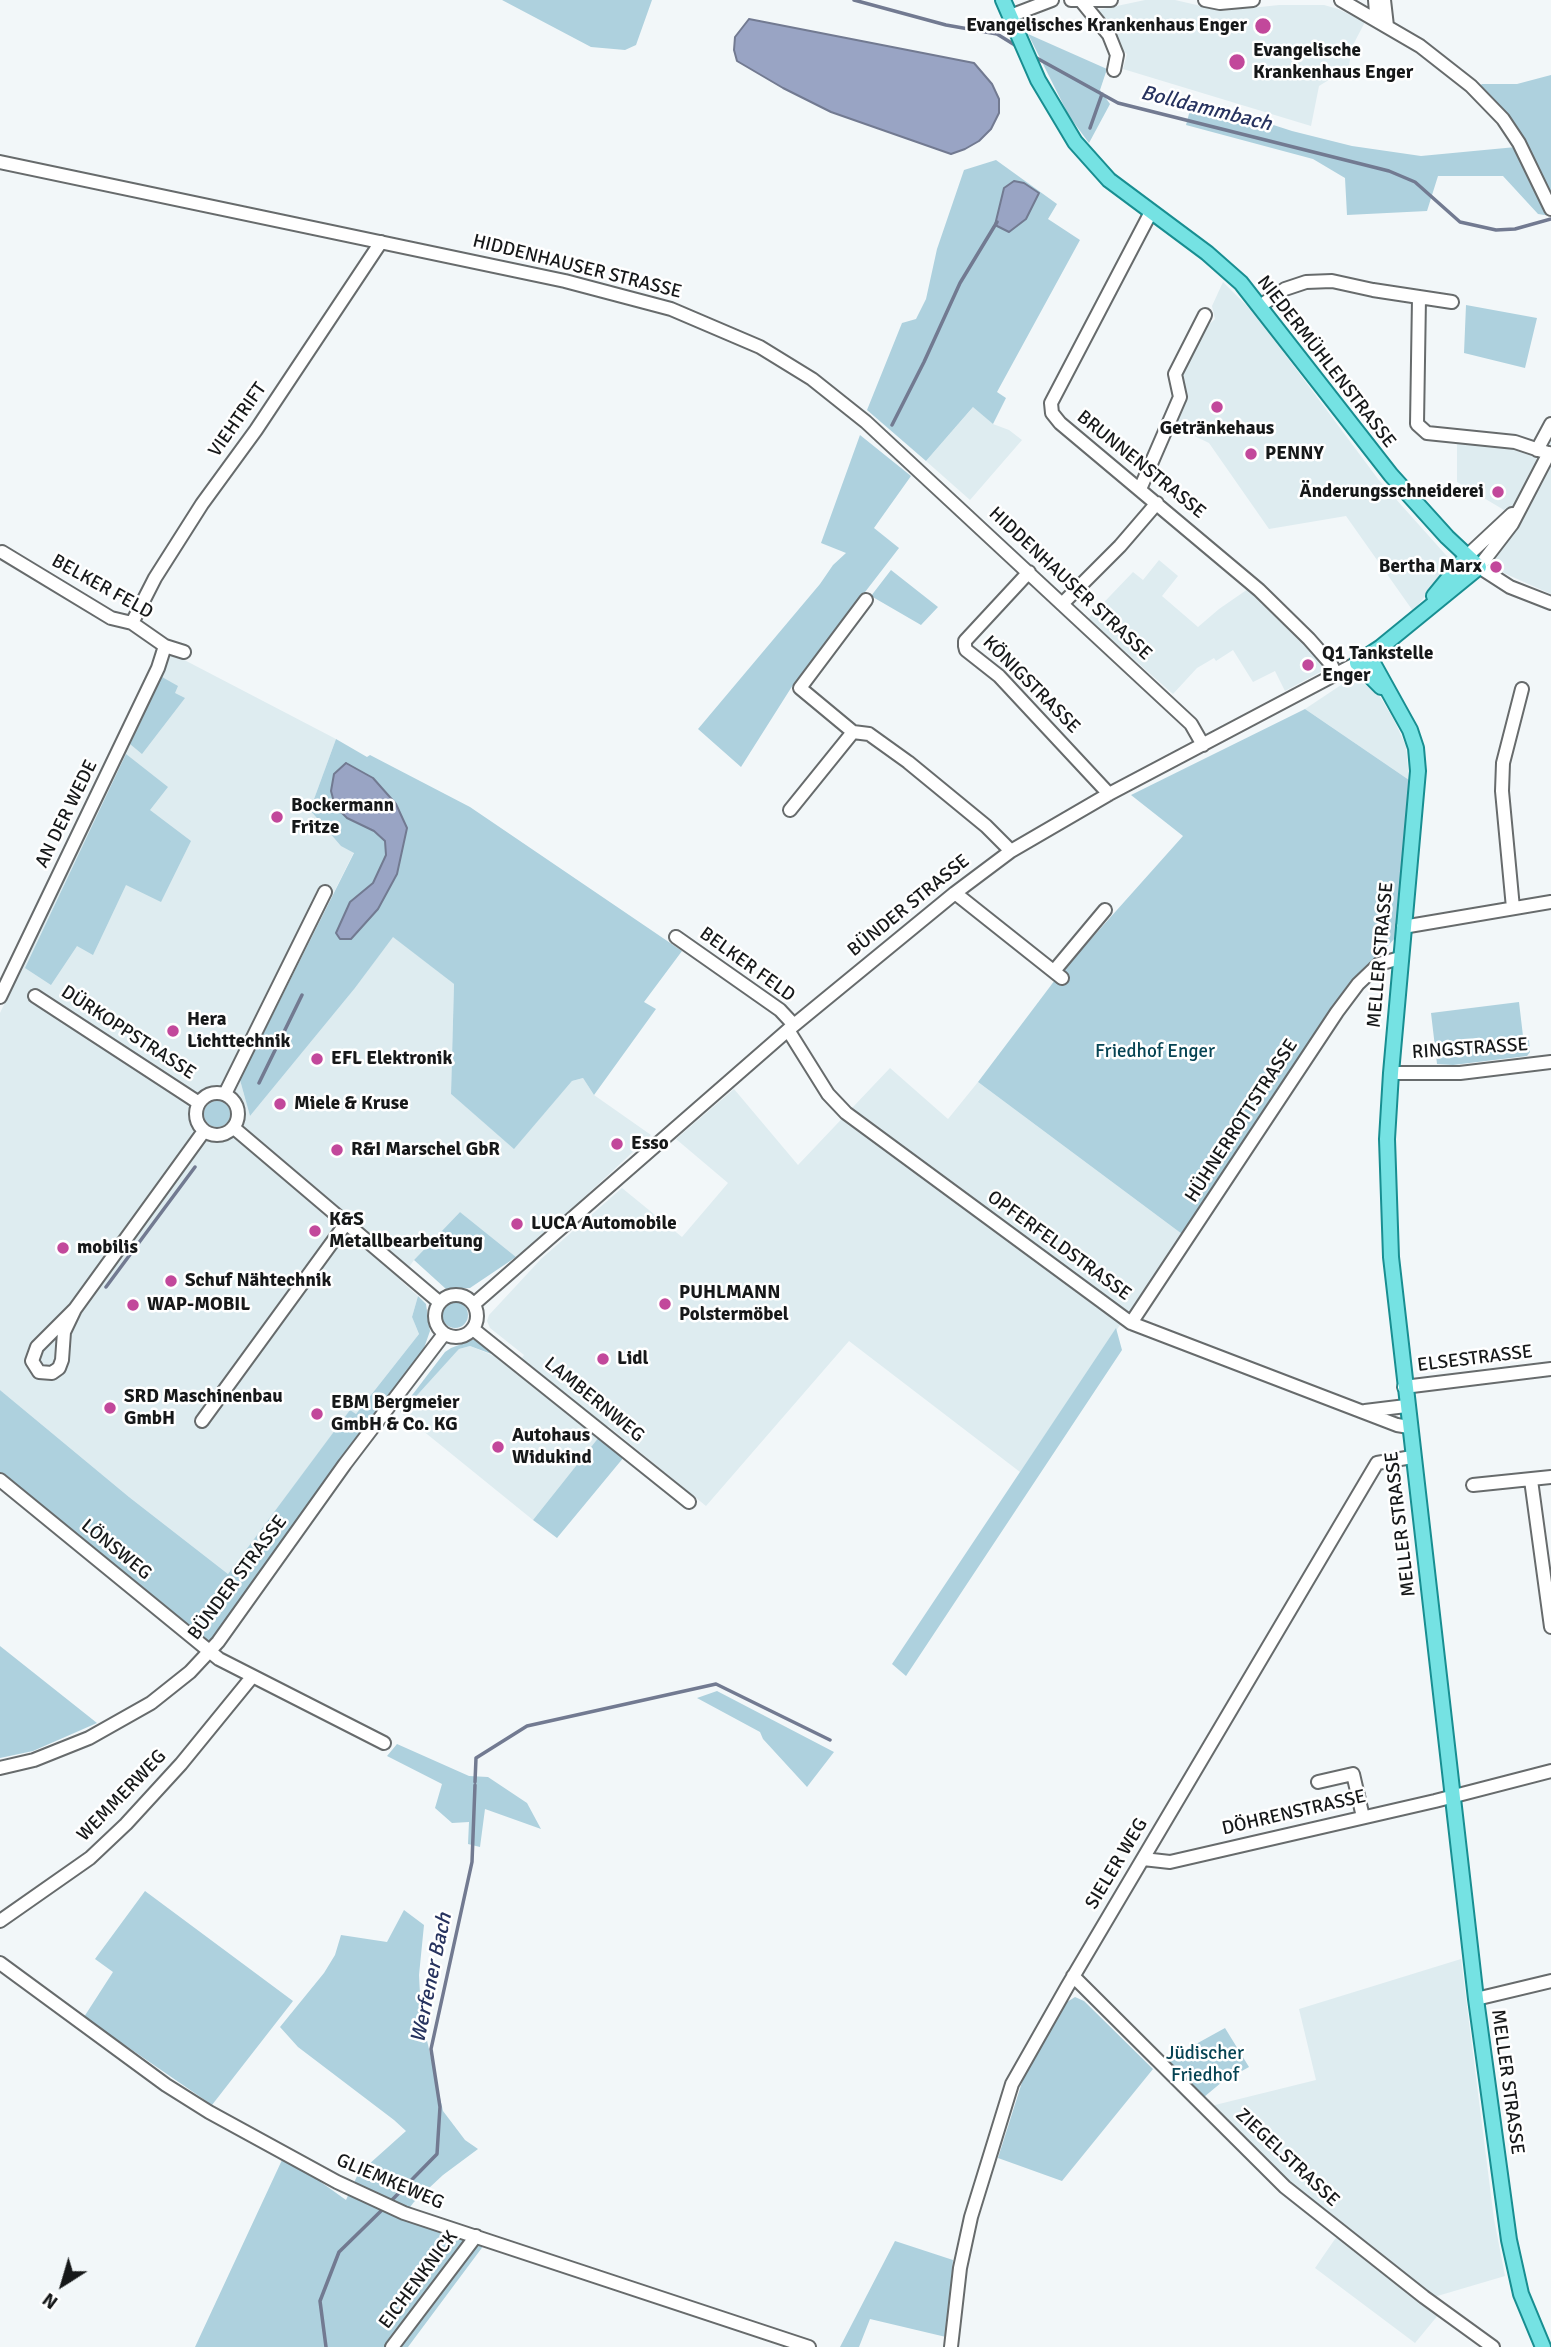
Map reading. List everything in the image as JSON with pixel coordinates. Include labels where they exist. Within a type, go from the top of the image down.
[{"type":"main road","name":"NIEDERMÜHLENSTRASSE","points":[[1003,0],[1038,80],[1075,142],[1109,180],[1207,253],[1241,283],[1391,475],[1466,557],[1479,567]]},
{"type":"main road","name":"BÜNDER STRASSE","points":[[1421,613],[1466,557]]},
{"type":"main road","name":"BÜNDER STRASSE","points":[[1363,659],[1479,567]]},
{"type":"main road","name":"MELLER STRASSE","points":[[1363,659],[1390,695],[1410,730],[1416,748],[1418,771],[1400,958],[1387,1139],[1391,1256],[1406,1406],[1476,1999],[1508,2240],[1521,2294],[1543,2347]]},
{"type":"street","points":[[1012,21],[1052,0]]},
{"type":"street","points":[[1077,1],[1111,0]]},
{"type":"street","points":[[1205,0],[1220,3],[1253,0]]},
{"type":"street","points":[[1340,0],[1440,60],[1471,86],[1503,119],[1519,143],[1551,209]]},
{"type":"street","points":[[1375,0],[1376,13],[1384,24]]},
{"type":"street","points":[[1384,0],[1384,24]]},
{"type":"street","points":[[1077,1],[1109,35],[1117,55],[1114,70]]},
{"type":"street","name":"HIDDENHAUSER STRASSE","points":[[0,162],[565,281],[671,309],[760,347],[812,379],[866,422],[1191,724],[1203,745]]},
{"type":"street","name":"BRUNNENSTRASSE","points":[[1151,212],[1051,403],[1052,413],[1060,423],[1259,590],[1331,664],[1336,675]]},
{"type":"street","name":"VIEHTRIFT","points":[[132,624],[155,578],[202,504],[256,430],[381,242]]},
{"type":"street","points":[[1260,306],[1285,289],[1306,282],[1332,281],[1452,302]]},
{"type":"street","points":[[1419,298],[1417,424],[1426,433],[1516,442],[1546,452]]},
{"type":"street","points":[[1140,489],[1180,397],[1175,374],[1205,315]]},
{"type":"street","name":"BÜNDER STRASSE","points":[[1479,567],[1512,524],[1546,452],[1551,424]]},
{"type":"street","points":[[1063,603],[1157,503]]},
{"type":"street","name":"BÜNDER STRASSE","points":[[1466,557],[1522,503]]},
{"type":"street","name":"BELKER FELD","points":[[2,552],[111,618],[132,624],[165,646],[184,652]]},
{"type":"street","points":[[1479,567],[1510,587],[1551,603]]},
{"type":"street","name":"KÖNIGSTRASSE","points":[[1029,572],[965,640],[966,650],[999,676],[1109,794]]},
{"type":"street","points":[[866,600],[800,688],[853,732],[869,734],[908,762],[986,826],[1011,851]]},
{"type":"street","name":"AN DER WEDE","points":[[0,997],[159,668],[165,646]]},
{"type":"street","name":"BÜNDER STRASSE","points":[[474,1304],[791,1027],[955,893],[1011,851],[1109,794],[1363,659]]},
{"type":"street","points":[[1513,908],[1502,791],[1503,763],[1522,690]]},
{"type":"street","points":[[790,810],[853,732]]},
{"type":"street","points":[[225,1094],[324,892]]},
{"type":"street","points":[[955,893],[1058,975],[1105,910]]},
{"type":"street","points":[[1403,927],[1551,902]]},
{"type":"street","name":"BELKER FELD","points":[[676,937],[780,1010],[791,1027]]},
{"type":"street","name":"HÜHNERROTTSTRASSE","points":[[1131,1323],[1337,1012],[1358,984],[1379,964],[1400,958]]},
{"type":"street","name":"DÜRKOPPSTRASSE","points":[[35,996],[199,1102]]},
{"type":"street","name":"OPFERFELDSTRASSE","points":[[791,1027],[828,1094],[846,1113],[1131,1323],[1396,1425],[1409,1427]]},
{"type":"street","name":"RINGSTRASSE","points":[[1391,1073],[1460,1073],[1551,1062]]},
{"type":"street","points":[[214,1093],[225,1094],[235,1103],[239,1116],[229,1132],[216,1136],[200,1127],[195,1115],[199,1102],[214,1093]]},
{"type":"street","points":[[233,1128],[439,1302]]},
{"type":"street","points":[[75,1309],[64,1332],[59,1368],[52,1373],[39,1372],[32,1361],[37,1347],[75,1309],[204,1131]]},
{"type":"street","points":[[202,1421],[347,1222]]},
{"type":"street","points":[[450,1295],[457,1295],[464,1296],[474,1304],[477,1317],[473,1329],[463,1336],[450,1336],[439,1329],[434,1315],[439,1302],[450,1295]]},
{"type":"street","name":"LAMBERNWEG","points":[[473,1329],[689,1503]]},
{"type":"street","name":"BÜNDER STRASSE","points":[[0,1768],[34,1760],[89,1738],[151,1703],[190,1672],[218,1642],[341,1470],[444,1334]]},
{"type":"street","name":"ELSESTRASSE","points":[[1404,1387],[1551,1369]]},
{"type":"street","name":"OPFERFELDSTRASSE","points":[[1363,1412],[1406,1406]]},
{"type":"street","name":"SIELER WEG","points":[[951,2347],[961,2268],[971,2217],[1012,2084],[1073,1976],[1377,1463],[1412,1457]]},
{"type":"street","points":[[1473,1485],[1551,1477]]},
{"type":"street","name":"LÖNSWEG","points":[[0,1479],[208,1651],[252,1677],[384,1743]]},
{"type":"street","points":[[1531,1480],[1551,1627]]},
{"type":"street","name":"WEMMERWEG","points":[[0,1920],[90,1858],[126,1824],[252,1677]]},
{"type":"street","name":"DÖHRENSTRASSE","points":[[1143,1859],[1170,1862],[1435,1801],[1551,1771]]},
{"type":"street","points":[[1318,1783],[1353,1774],[1363,1817]]},
{"type":"street","name":"GLIEMKEWEG","points":[[0,1963],[166,2085],[209,2112],[337,2182],[404,2213],[809,2347]]},
{"type":"street","name":"ZIEGELSTRASSE","points":[[1073,1976],[1285,2187],[1424,2297],[1493,2347]]},
{"type":"street","points":[[1476,1999],[1551,1981]]},
{"type":"street","name":"EICHENKNICK","points":[[392,2347],[476,2236]]},
{"type":"shaded area","name":"Evangelische Krankenhaus Enger","points":[[1145,0],[1175,0],[1223,11],[1279,5],[1324,5],[1365,22],[1353,45],[1346,80],[1332,78],[1319,86],[1311,126],[1123,69],[1127,54],[1118,47],[1098,10]]},
{"type":"shaded area","points":[[749,19],[974,63],[992,84],[999,99],[999,113],[991,129],[979,141],[951,154],[831,112],[737,61],[735,37]]},
{"type":"shaded area","points":[[1014,181],[1024,183],[1039,193],[1026,219],[1009,232],[995,225],[1004,188]]},
{"type":"shaded area","points":[[1223,282],[1255,314],[1378,479],[1453,563],[1413,611],[1346,516],[1269,529],[1209,443],[1174,426],[1185,396],[1180,371],[1198,335],[1215,319],[1212,306]]},
{"type":"shaded area","points":[[974,406],[993,424],[1009,430],[1022,440],[970,500],[926,461]]},
{"type":"shaded area","points":[[1551,431],[1551,594],[1497,570],[1493,564],[1495,556],[1515,526],[1504,510],[1457,482],[1457,443],[1513,446],[1535,453]]},
{"type":"shaded area","points":[[1159,560],[1178,576],[1162,596],[1198,627],[1248,589],[1317,656],[1326,669],[1285,691],[1275,671],[1253,682],[1233,650],[1216,661],[1214,658],[1197,668],[1173,694],[1088,619],[1133,572],[1143,580]]},
{"type":"shaded area","points":[[169,652],[336,739],[310,810],[354,852],[240,1080],[250,1116],[355,988],[393,936],[454,984],[451,1094],[514,1148],[572,1081],[583,1078],[594,1095],[651,1135],[532,1246],[516,1257],[460,1212],[414,1260],[400,1280],[418,1296],[412,1317],[419,1334],[356,1414],[350,1411],[228,1574],[129,1497],[0,1390],[0,1013]]},
{"type":"shaded area","points":[[1350,679],[1364,684],[1379,695],[1394,720],[1406,746],[1409,780],[1305,709]]},
{"type":"shaded area","points":[[346,763],[373,778],[396,804],[407,828],[397,874],[378,909],[351,939],[340,939],[336,933],[350,902],[373,883],[386,855],[385,841],[374,831],[347,818],[335,806],[331,791],[334,774]]},
{"type":"shaded area","points":[[890,1068],[948,1119],[978,1082],[1182,1234],[1020,1472],[849,1341],[706,1506],[608,1426],[533,1520],[401,1413],[459,1349],[470,1346],[501,1359],[522,1358],[524,1355],[490,1328],[487,1321],[489,1315],[541,1259],[622,1188],[682,1237],[728,1183],[676,1139],[734,1089],[798,1165]]},
{"type":"shaded area","points":[[1461,1959],[1494,2219],[1505,2276],[1434,2297],[1439,2314],[1415,2343],[1315,2268],[1335,2239],[1344,2232],[1288,2188],[1211,2106],[1316,2080],[1299,2009]]},
{"type":"green space","points":[[502,0],[652,0],[636,45],[625,50],[591,47]]},
{"type":"green space","points":[[1028,34],[1107,69],[1100,90],[1110,104],[1089,143],[1069,116]]},
{"type":"green space","points":[[1551,75],[1551,198],[1514,122],[1477,88],[1482,84],[1517,84]]},
{"type":"green space","points":[[1193,99],[1292,131],[1352,146],[1421,156],[1516,147],[1551,216],[1538,214],[1503,176],[1438,176],[1427,211],[1347,215],[1345,178],[1313,159],[1186,125]]},
{"type":"green space","points":[[996,160],[1057,204],[1048,219],[1080,240],[997,392],[1006,398],[993,424],[973,407],[926,461],[867,410],[902,323],[916,319],[926,299],[937,249],[964,170]]},
{"type":"green space","points":[[1466,305],[1537,318],[1525,368],[1464,353]]},
{"type":"green space","points":[[860,435],[911,476],[874,528],[899,548],[791,688],[741,767],[698,729],[833,565],[846,553],[821,543]]},
{"type":"green space","points":[[891,570],[938,607],[921,625],[871,596]]},
{"type":"green space","points":[[162,677],[178,686],[175,693],[185,698],[142,754],[130,744]]},
{"type":"green space","name":"Friedhof Enger","points":[[1305,709],[1409,780],[1395,938],[1335,1006],[1182,1234],[978,1082],[1058,976],[1183,836],[1131,795]]},
{"type":"green space","points":[[336,739],[470,807],[682,951],[644,1002],[656,1009],[594,1095],[583,1078],[572,1081],[514,1149],[451,1094],[454,984],[393,937],[355,988],[250,1116],[240,1080],[354,853],[341,846],[310,810]]},
{"type":"green space","points":[[126,754],[168,787],[150,810],[191,841],[161,902],[126,885],[93,955],[77,946],[51,985],[25,968]]},
{"type":"green space","points":[[1519,1002],[1523,1036],[1529,1040],[1530,1052],[1527,1056],[1453,1065],[1437,1064],[1431,1013]]},
{"type":"green space","points":[[217,1101],[226,1105],[230,1114],[226,1123],[217,1127],[208,1123],[204,1114],[208,1105]]},
{"type":"green space","points":[[460,1212],[516,1257],[470,1288],[446,1289],[414,1260]]},
{"type":"green space","points":[[418,1296],[426,1304],[430,1331],[424,1348],[212,1641],[206,1641],[189,1628],[0,1472],[0,1390],[129,1497],[228,1574],[350,1410],[356,1414],[419,1334],[412,1317]]},
{"type":"green space","points":[[455,1302],[464,1306],[468,1315],[464,1324],[455,1328],[446,1324],[442,1315],[446,1306]]},
{"type":"green space","points":[[1116,1328],[1122,1350],[906,1676],[892,1664]]},
{"type":"green space","points":[[475,1339],[502,1358],[470,1346],[459,1349],[401,1413],[445,1352]]},
{"type":"green space","points":[[599,1437],[624,1457],[557,1538],[533,1520]]},
{"type":"green space","points":[[0,1646],[97,1723],[33,1751],[0,1758]]},
{"type":"green space","points":[[717,1691],[834,1752],[807,1787],[763,1739],[760,1732],[697,1698]]},
{"type":"green space","points":[[397,1744],[469,1776],[488,1777],[527,1803],[541,1829],[485,1809],[480,1847],[468,1844],[469,1822],[452,1823],[435,1808],[442,1784],[387,1756]]},
{"type":"green space","points":[[145,1891],[293,2001],[212,2105],[84,2017],[113,1972],[95,1959]]},
{"type":"green space","points":[[404,1910],[424,1925],[419,1975],[421,2014],[443,2111],[465,2140],[478,2149],[443,2175],[403,2216],[484,2245],[408,2347],[195,2347],[282,2160],[318,2180],[346,2200],[358,2174],[406,2131],[298,2047],[280,2027],[324,1973],[335,1955],[341,1935],[387,1942]]},
{"type":"green space","points":[[1075,1997],[1084,2001],[1153,2069],[1062,2181],[998,2158],[1023,2079],[1067,2002]]},
{"type":"green space","name":"Jüdischer Friedhof","points":[[1225,2028],[1249,2067],[1222,2082],[1204,2097],[1167,2060]]},
{"type":"green space","points":[[895,2241],[953,2260],[946,2337],[870,2319],[859,2347],[840,2347]]},
{"type":"waterway","name":"Bolldammbach","points":[[854,0],[946,25],[997,34],[1018,47]]},
{"type":"waterway","name":"Bolldammbach","points":[[1033,56],[1118,103],[1389,171],[1415,182],[1460,222],[1496,230],[1515,229],[1551,219]]},
{"type":"waterway","points":[[1090,128],[1102,94]]},
{"type":"waterway","points":[[892,425],[960,283],[997,222]]},
{"type":"waterway","points":[[259,1083],[302,995]]},
{"type":"waterway","points":[[106,1287],[195,1167]]},
{"type":"waterway","name":"Werfener Bach","points":[[475,1782],[476,1758],[527,1726],[716,1684],[830,1740]]},
{"type":"waterway","name":"Werfener Bach","points":[[390,2202],[437,2154],[440,2107],[431,2049],[472,1862],[475,1785]]},
{"type":"waterway","name":"Werfener Bach","points":[[326,2347],[320,2301],[339,2252],[383,2209]]},
{"type":"place","name":"Evangelisches Krankenhaus Enger","points":[[1263,26]]},
{"type":"place","name":"Evangelische Krankenhaus Enger","points":[[1237,62]]},
{"type":"place","name":"Getränkehaus","points":[[1217,407]]},
{"type":"place","name":"PENNY","points":[[1251,454]]},
{"type":"place","name":"Änderungsschneiderei","points":[[1498,492]]},
{"type":"place","name":"Bertha Marx","points":[[1496,567]]},
{"type":"place","name":"Q1 Tankstelle Enger","points":[[1308,665]]},
{"type":"place","name":"Bockermann Fritze","points":[[277,817]]},
{"type":"place","name":"Hera Lichttechnik","points":[[173,1031]]},
{"type":"place","name":"EFL Elektronik","points":[[317,1059]]},
{"type":"place","name":"Miele & Kruse","points":[[280,1104]]},
{"type":"place","name":"Esso","points":[[617,1144]]},
{"type":"place","name":"R&I Marschel GbR","points":[[337,1150]]},
{"type":"place","name":"LUCA Automobile","points":[[517,1224]]},
{"type":"place","name":"K&S Metallbearbeitung","points":[[315,1231]]},
{"type":"place","name":"mobilis","points":[[63,1248]]},
{"type":"place","name":"Schuf Nähtechnik","points":[[171,1281]]},
{"type":"place","name":"PUHLMANN Polstermöbel","points":[[665,1304]]},
{"type":"place","name":"WAP-MOBIL","points":[[133,1305]]},
{"type":"place","name":"Lidl","points":[[603,1359]]},
{"type":"place","name":"SRD Maschinenbau GmbH","points":[[110,1408]]},
{"type":"place","name":"EBM Bergmeier GmbH & Co. KG","points":[[317,1414]]},
{"type":"place","name":"Autohaus Widukind","points":[[498,1447]]}]
